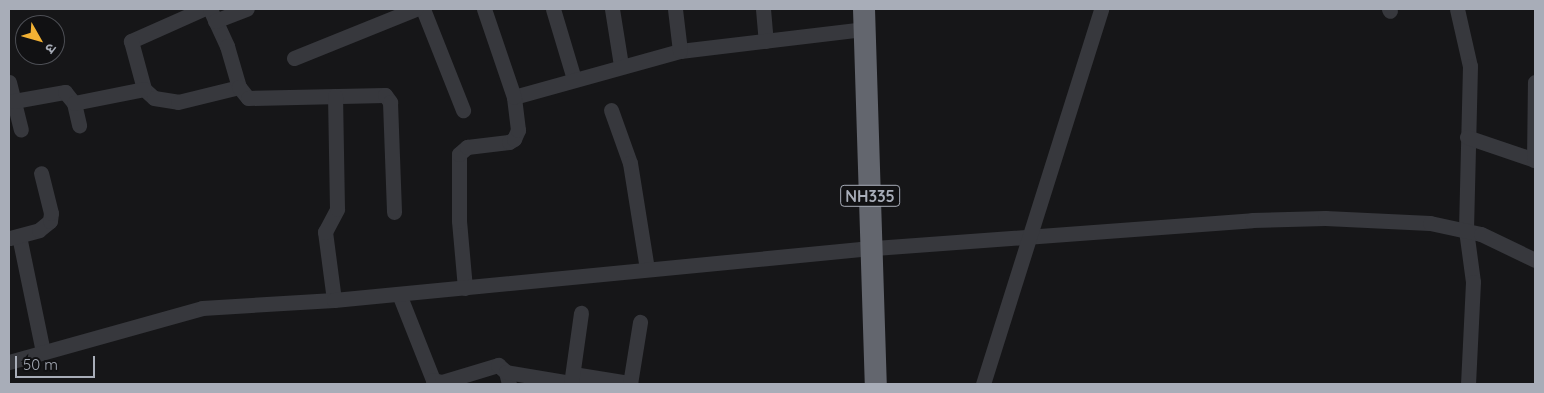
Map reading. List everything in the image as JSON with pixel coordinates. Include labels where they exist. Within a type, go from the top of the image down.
[{"type":"highway","name":"NH335","points":[[864,9],[865,384]]},
{"type":"highway","name":"NH335","points":[[855,19],[866,249],[876,384]]},
{"type":"street","points":[[203,9],[131,41],[144,89],[154,98],[178,102],[239,87]]},
{"type":"street","points":[[247,9],[213,15],[239,87],[244,94],[253,98],[382,95],[388,98],[394,212]]},
{"type":"street","points":[[294,58],[415,9]]},
{"type":"street","points":[[423,9],[463,110]]},
{"type":"street","points":[[465,288],[459,221],[459,154],[467,147],[514,139],[518,130],[514,97],[484,9]]},
{"type":"street","points":[[553,9],[574,78]]},
{"type":"street","points":[[612,9],[621,66]]},
{"type":"street","points":[[675,9],[680,51]]},
{"type":"street","points":[[763,9],[766,40]]},
{"type":"street","points":[[983,384],[1101,9]]},
{"type":"street","points":[[1457,9],[1470,66],[1466,230],[1472,282],[1468,384]]},
{"type":"street","points":[[514,97],[574,78],[680,51],[766,40],[855,19]]},
{"type":"street","points":[[1467,137],[1534,160],[1535,82]]},
{"type":"street","points":[[74,103],[144,89]]},
{"type":"street","points":[[22,130],[11,91],[65,92],[74,103],[79,126]]},
{"type":"street","points":[[334,300],[325,232],[337,210],[335,96]]},
{"type":"street","points":[[611,110],[630,163],[647,270]]},
{"type":"street","points":[[41,173],[51,213],[50,221],[39,230],[14,237],[44,352]]},
{"type":"street","points":[[9,362],[202,308],[334,300],[866,249],[1280,218],[1382,220],[1466,230],[1503,242],[1535,260]]},
{"type":"street","points":[[399,294],[433,380],[442,382],[491,365],[503,367],[507,378],[630,384],[640,322]]},
{"type":"street","points":[[572,380],[581,313]]}]
